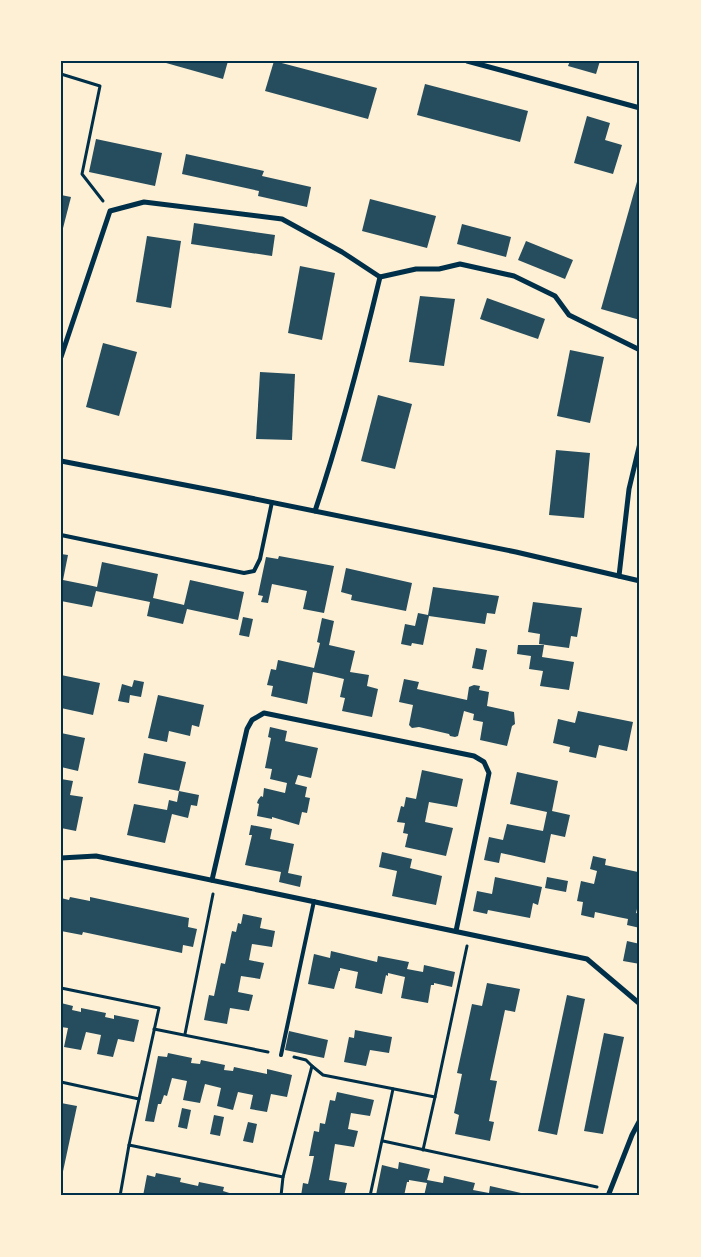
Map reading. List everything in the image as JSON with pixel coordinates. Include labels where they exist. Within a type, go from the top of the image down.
[{"type":"street","points":[[467,61],[640,108]]},
{"type":"street","points":[[61,357],[110,210],[144,202],[282,219],[342,252],[380,277],[416,269],[439,269],[460,264],[514,276],[555,296],[569,315],[640,350]]},
{"type":"street","points":[[314,511],[334,454],[362,355],[380,277]]},
{"type":"street","points":[[619,576],[629,489],[640,443]]},
{"type":"street","points":[[61,461],[516,552],[640,580]]},
{"type":"street","points":[[214,881],[246,729],[252,720],[264,713],[474,756],[484,762],[490,773],[456,931]]},
{"type":"street","points":[[61,858],[96,856],[587,958],[640,1004]]},
{"type":"street","points":[[608,1196],[632,1135],[640,1120]]},
{"type":"lane","points":[[61,535],[244,573],[254,571],[260,559],[272,502]]},
{"type":"lane","points":[[281,1055],[314,901]]},
{"type":"path","points":[[61,74],[100,86],[82,174],[110,210]]},
{"type":"path","points":[[185,1034],[214,881]]},
{"type":"path","points":[[423,1150],[470,934]]},
{"type":"path","points":[[61,988],[159,1008],[129,1145],[120,1196]]},
{"type":"path","points":[[154,1029],[306,1060],[323,1075],[435,1097]]},
{"type":"path","points":[[281,1196],[283,1177],[312,1066]]},
{"type":"path","points":[[61,1082],[139,1099]]},
{"type":"path","points":[[370,1196],[393,1089]]},
{"type":"path","points":[[383,1141],[610,1190]]},
{"type":"path","points":[[129,1145],[283,1177]]},
{"type":"building","points":[[159,61],[228,61],[223,79]]},
{"type":"building","points":[[274,61],[377,88],[368,119],[265,91]]},
{"type":"building","points":[[570,61],[600,61],[596,74],[568,66]]},
{"type":"building","points":[[425,84],[528,111],[520,142],[417,115]]},
{"type":"building","points":[[587,116],[610,123],[605,140],[622,145],[613,174],[574,163]]},
{"type":"building","points":[[96,139],[162,153],[155,186],[89,172]]},
{"type":"building","points":[[186,154],[264,171],[262,176],[311,187],[307,207],[258,196],[259,191],[182,174]]},
{"type":"building","points":[[640,171],[640,320],[601,309]]},
{"type":"building","points":[[61,195],[71,197],[62,232],[61,232]]},
{"type":"building","points":[[370,199],[436,216],[427,248],[362,231]]},
{"type":"building","points":[[194,223],[275,235],[272,256],[191,244]]},
{"type":"building","points":[[462,224],[511,237],[506,257],[457,244]]},
{"type":"building","points":[[147,236],[181,241],[171,308],[136,302]]},
{"type":"building","points":[[526,241],[573,260],[565,279],[518,260]]},
{"type":"building","points":[[300,266],[335,273],[322,340],[288,333]]},
{"type":"building","points":[[420,296],[455,299],[444,366],[409,362]]},
{"type":"building","points":[[487,298],[545,319],[538,339],[480,319]]},
{"type":"building","points":[[103,343],[137,352],[119,416],[86,407]]},
{"type":"building","points":[[570,350],[604,357],[590,423],[557,416]]},
{"type":"building","points":[[260,372],[295,374],[292,440],[256,439]]},
{"type":"building","points":[[378,395],[412,404],[395,469],[361,461]]},
{"type":"building","points":[[556,450],[590,453],[584,518],[549,515]]},
{"type":"building","points":[[61,554],[68,555],[63,580],[97,587],[102,562],[158,574],[153,598],[184,605],[190,580],[244,592],[238,620],[187,609],[183,624],[147,616],[150,602],[96,591],[92,607],[61,601]]},
{"type":"building","points":[[279,556],[334,566],[324,613],[303,609],[307,591],[272,584],[268,603],[261,602],[263,596],[258,595],[266,557],[278,559]]},
{"type":"building","points":[[346,568],[412,583],[406,611],[351,600],[352,595],[341,592]]},
{"type":"building","points":[[433,587],[499,596],[495,614],[487,613],[485,624],[429,616],[423,645],[412,643],[411,646],[401,644],[405,624],[415,626],[418,613],[428,615]]},
{"type":"building","points":[[533,602],[582,608],[577,637],[571,636],[569,648],[539,644],[540,634],[528,632]]},
{"type":"building","points":[[243,617],[253,619],[249,637],[239,635]]},
{"type":"building","points":[[322,618],[334,621],[329,645],[355,651],[350,672],[369,675],[367,686],[378,689],[372,717],[342,711],[345,698],[340,697],[344,679],[323,674],[313,672],[307,704],[271,696],[273,686],[267,685],[271,669],[276,670],[278,660],[314,668],[320,643],[317,642]]},
{"type":"building","points":[[518,645],[544,645],[542,657],[574,662],[569,690],[540,686],[543,671],[529,669],[531,656],[517,654]]},
{"type":"building","points":[[476,648],[487,650],[483,670],[472,668]]},
{"type":"building","points":[[61,675],[100,683],[93,715],[61,708]]},
{"type":"building","points":[[404,679],[419,682],[417,689],[467,700],[469,687],[474,685],[480,686],[479,690],[489,692],[487,706],[514,712],[515,724],[512,726],[507,746],[480,740],[483,722],[473,720],[474,714],[464,711],[458,736],[455,737],[419,727],[412,728],[409,725],[413,705],[399,702]]},
{"type":"building","points":[[134,680],[144,682],[141,697],[130,695],[129,703],[118,701],[122,684],[132,687]]},
{"type":"building","points":[[158,695],[204,705],[199,727],[192,725],[190,736],[169,731],[167,742],[148,738]]},
{"type":"building","points":[[578,711],[633,722],[627,751],[599,745],[596,758],[569,752],[570,747],[553,743],[558,719],[575,723]]},
{"type":"building","points":[[270,727],[287,731],[285,741],[318,748],[311,778],[298,775],[295,784],[307,787],[305,797],[310,798],[307,813],[302,812],[299,825],[272,817],[272,819],[257,816],[259,804],[257,803],[261,796],[263,797],[264,788],[285,793],[287,783],[270,779],[272,769],[265,768],[271,738],[268,737]]},
{"type":"building","points":[[61,733],[85,738],[78,771],[61,767]]},
{"type":"building","points":[[144,753],[186,762],[179,791],[138,783]]},
{"type":"building","points":[[422,770],[463,779],[457,807],[429,802],[425,822],[453,828],[446,856],[405,847],[408,834],[403,833],[405,823],[397,822],[401,806],[404,807],[406,797],[416,799]]},
{"type":"building","points":[[517,772],[558,781],[552,811],[570,815],[565,837],[551,834],[545,863],[501,853],[499,863],[484,860],[489,837],[503,840],[507,824],[543,831],[547,812],[510,804]]},
{"type":"building","points":[[61,779],[73,781],[70,795],[83,797],[76,831],[61,828]]},
{"type":"building","points":[[179,791],[199,795],[197,806],[191,805],[188,818],[172,814],[165,843],[127,835],[134,804],[167,810],[169,800],[177,802]]},
{"type":"building","points":[[251,825],[272,829],[270,839],[294,844],[288,873],[302,876],[300,887],[279,882],[281,872],[245,865],[252,835],[249,835]]},
{"type":"building","points":[[382,852],[412,859],[410,868],[442,876],[436,905],[392,896],[397,871],[379,867]]},
{"type":"building","points":[[593,856],[606,859],[605,865],[638,872],[640,868],[640,897],[636,913],[640,914],[640,928],[627,925],[628,919],[595,912],[594,918],[581,915],[583,902],[577,901],[581,881],[594,884],[597,871],[590,869]]},
{"type":"building","points":[[495,877],[542,887],[538,905],[533,903],[530,918],[488,910],[487,914],[473,911],[477,891],[492,894]]},
{"type":"building","points":[[547,877],[568,881],[566,892],[545,888]]},
{"type":"building","points":[[70,897],[90,901],[90,897],[189,918],[188,927],[197,929],[193,947],[183,945],[182,953],[83,932],[82,935],[61,931],[61,898],[69,900]]},
{"type":"building","points":[[243,914],[262,918],[260,928],[275,931],[272,947],[252,944],[249,960],[264,963],[260,979],[241,976],[238,992],[253,995],[249,1011],[230,1008],[227,1024],[204,1020],[209,995],[214,996],[221,963],[225,964],[232,931],[236,932],[238,923],[241,924]]},
{"type":"building","points":[[627,941],[640,944],[640,964],[623,961]]},
{"type":"building","points":[[331,951],[377,962],[378,956],[409,962],[407,969],[423,972],[424,965],[455,972],[452,987],[434,983],[434,985],[431,985],[428,1003],[401,998],[405,977],[388,973],[382,994],[355,988],[358,972],[340,968],[334,989],[308,984],[314,954],[330,958]]},
{"type":"building","points":[[487,983],[520,989],[515,1012],[505,1010],[490,1080],[497,1081],[489,1121],[494,1122],[490,1141],[455,1134],[459,1115],[454,1113],[462,1074],[457,1073],[472,1004],[482,1006]]},
{"type":"building","points":[[567,995],[585,999],[557,1135],[538,1131]]},
{"type":"building","points":[[61,1003],[73,1006],[72,1010],[81,1012],[81,1008],[106,1013],[105,1017],[114,1019],[114,1015],[139,1020],[134,1042],[118,1039],[113,1057],[97,1054],[101,1035],[86,1032],[81,1050],[64,1047],[68,1028],[61,1027]]},
{"type":"building","points":[[355,1030],[392,1037],[389,1053],[370,1050],[366,1066],[344,1062],[349,1037],[354,1038]]},
{"type":"building","points":[[289,1031],[328,1040],[324,1058],[285,1050]]},
{"type":"building","points":[[604,1033],[624,1037],[603,1134],[584,1131]]},
{"type":"building","points":[[168,1053],[192,1058],[191,1063],[200,1064],[201,1060],[225,1065],[224,1070],[233,1071],[234,1067],[267,1074],[267,1069],[292,1075],[287,1097],[271,1094],[267,1112],[250,1109],[253,1095],[238,1092],[233,1110],[217,1106],[221,1088],[205,1084],[200,1103],[183,1100],[187,1081],[172,1078],[167,1096],[164,1095],[161,1104],[158,1104],[154,1122],[145,1121],[158,1056],[167,1057]]},
{"type":"building","points":[[337,1092],[374,1100],[370,1116],[351,1113],[348,1129],[358,1131],[354,1147],[335,1144],[329,1180],[347,1183],[344,1196],[301,1196],[303,1183],[308,1184],[314,1156],[309,1156],[314,1131],[319,1132],[320,1123],[325,1124],[330,1100],[335,1101]]},
{"type":"building","points":[[61,1103],[77,1106],[62,1176],[61,1176]]},
{"type":"building","points":[[182,1108],[191,1110],[187,1129],[178,1127]]},
{"type":"building","points":[[214,1115],[224,1117],[220,1136],[210,1134]]},
{"type":"building","points":[[248,1122],[257,1124],[253,1143],[243,1141]]},
{"type":"building","points":[[399,1162],[430,1169],[427,1180],[443,1183],[444,1176],[475,1183],[473,1190],[489,1193],[490,1186],[521,1193],[521,1196],[462,1196],[454,1194],[454,1196],[424,1196],[427,1183],[409,1180],[404,1196],[376,1195],[382,1165],[398,1169]]},
{"type":"building","points":[[156,1173],[181,1178],[180,1182],[198,1186],[199,1182],[224,1187],[223,1191],[239,1196],[143,1196],[147,1175],[155,1177]]}]
